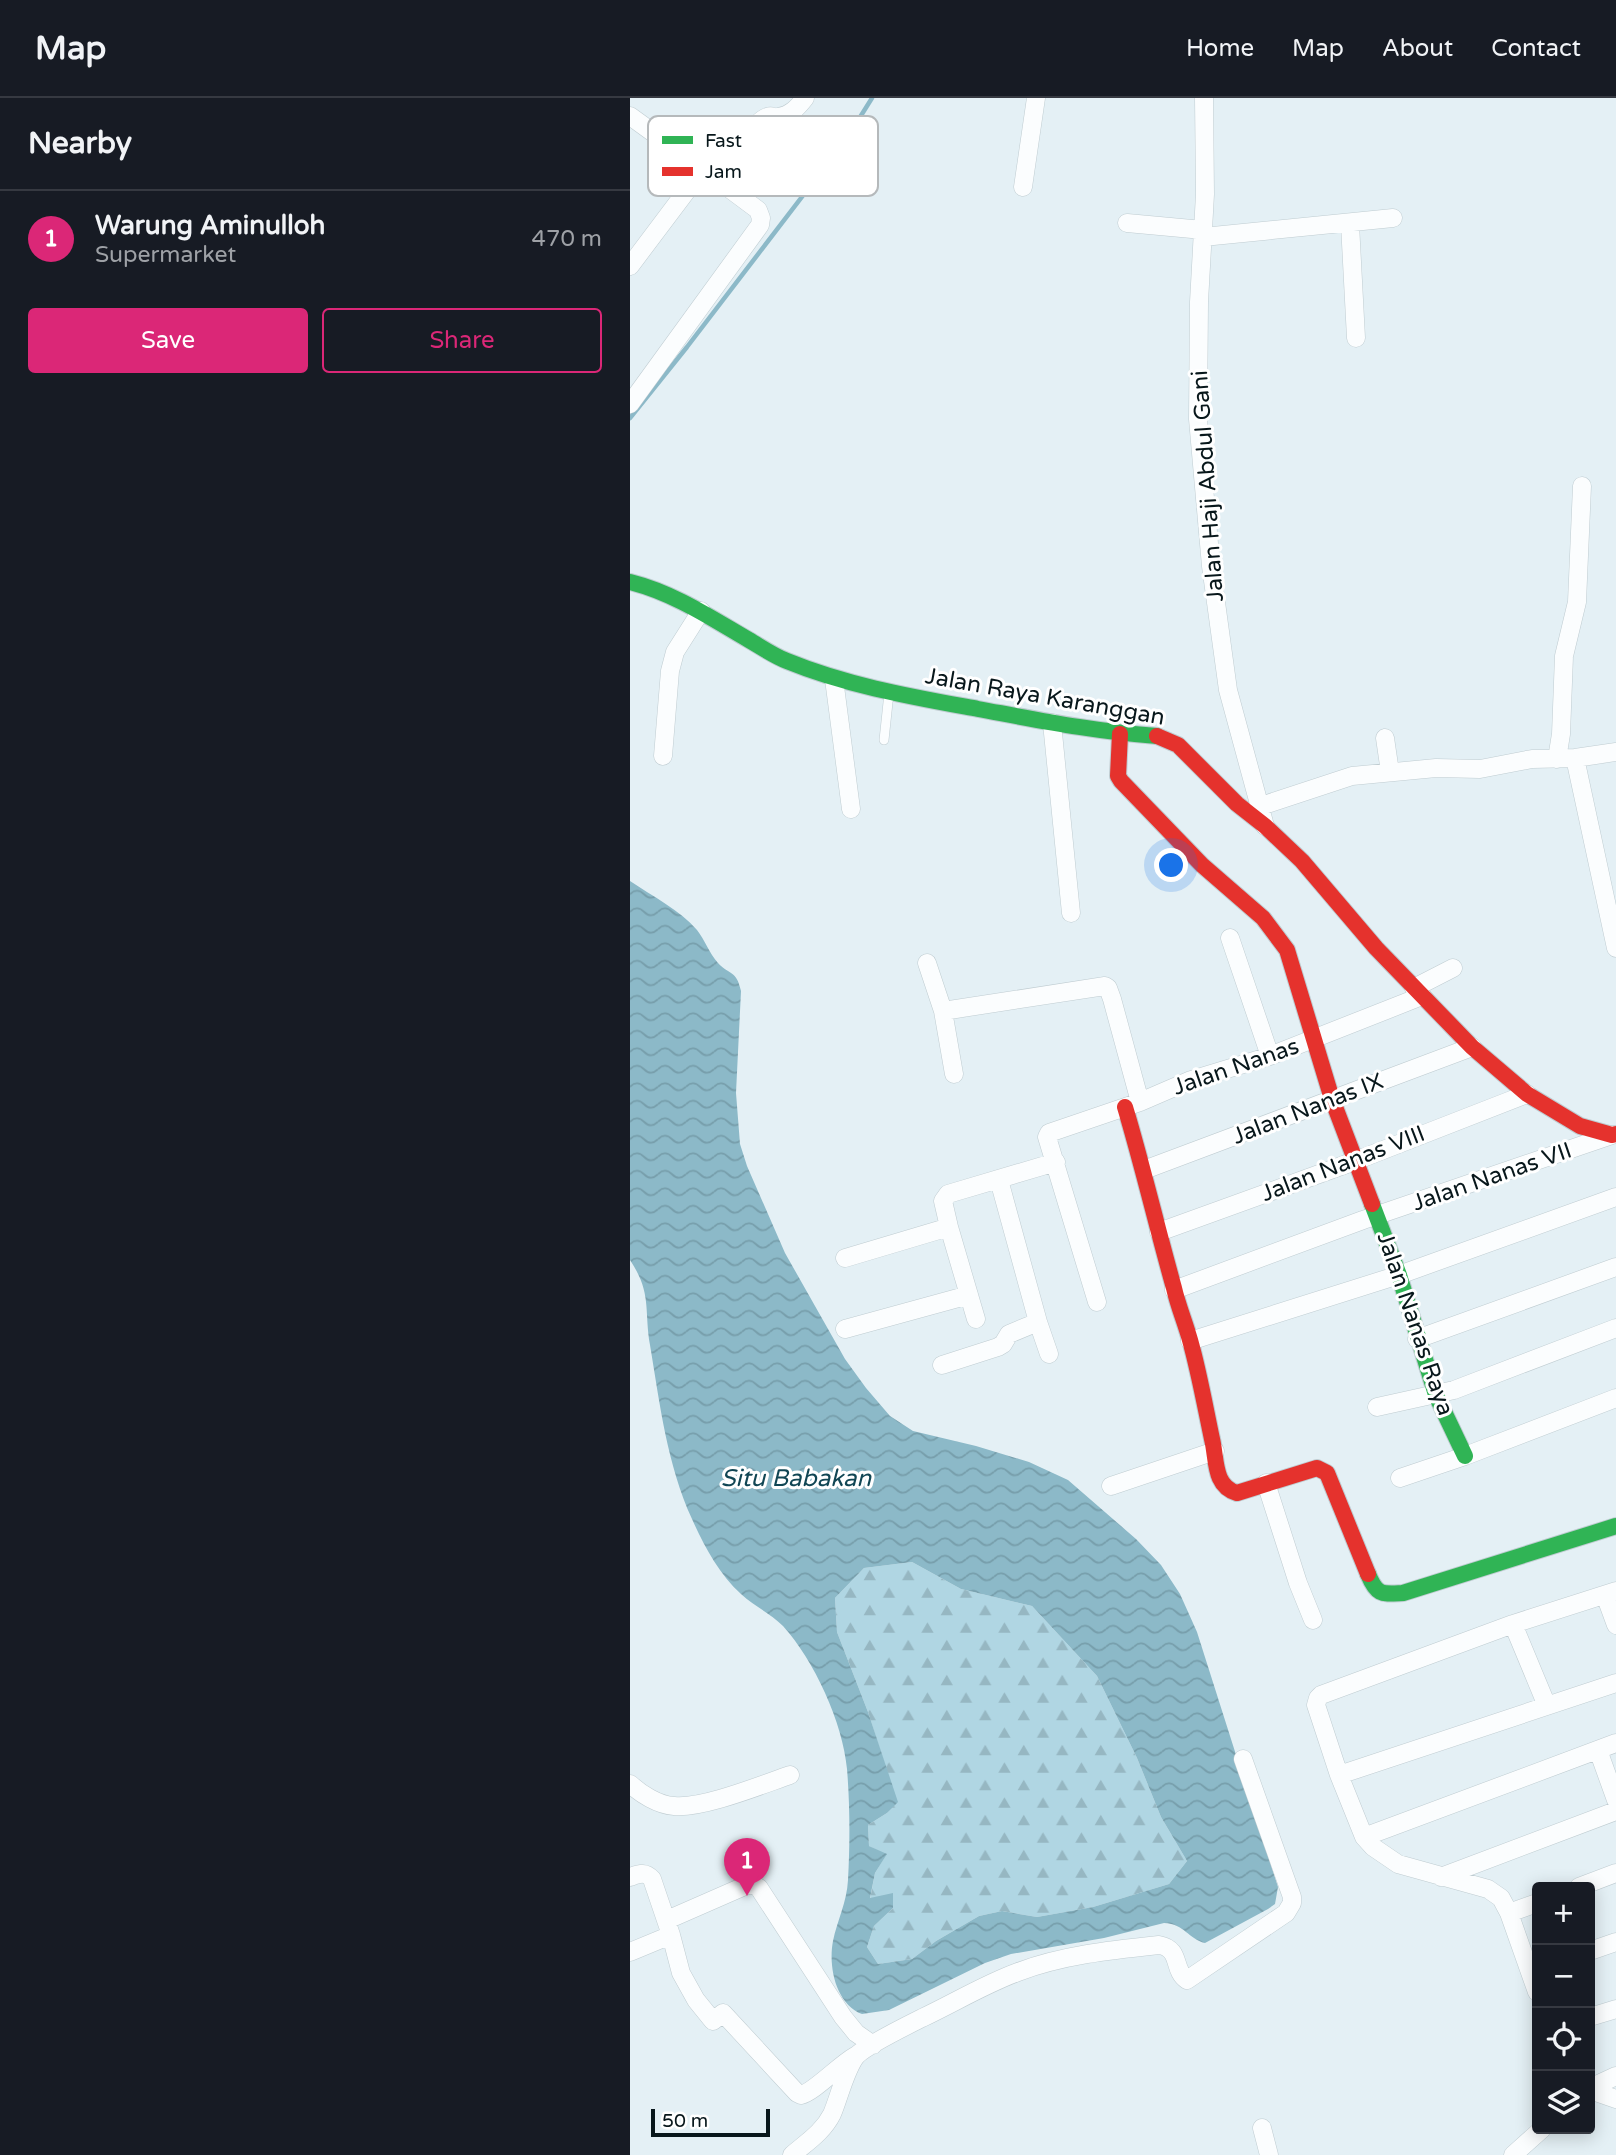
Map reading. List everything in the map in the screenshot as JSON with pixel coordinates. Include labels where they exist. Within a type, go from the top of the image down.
[{"type":"street","points":[[782,116],[790,114],[805,98]]},
{"type":"street","points":[[1023,187],[1037,98]]},
{"type":"street","name":"Jalan Haji Abdul Gani","points":[[1204,98],[1205,194],[1199,302],[1198,419],[1211,566],[1228,690],[1265,826]]},
{"type":"street","points":[[633,125],[648,134]]},
{"type":"street","points":[[630,265],[682,196]]},
{"type":"street","points":[[630,404],[760,225],[758,210],[740,196]]},
{"type":"street","points":[[1127,223],[1203,233],[1350,224],[1393,218]]},
{"type":"street","points":[[1350,224],[1356,338]]},
{"type":"street","points":[[1582,486],[1577,602],[1564,656],[1561,734],[1616,948]]},
{"type":"street","name":"Jalan Raya Karanggan","points":[[630,582],[657,590],[701,611],[783,660],[834,679],[889,693],[1052,723],[1120,734],[1157,736],[1178,746],[1237,804],[1302,861],[1418,992],[1472,1047],[1527,1094],[1580,1125],[1614,1134]]},
{"type":"street","points":[[663,756],[670,671],[675,652],[701,611]]},
{"type":"street","points":[[834,679],[851,809]]},
{"type":"street","points":[[1052,723],[1071,913]]},
{"type":"street","name":"Jalan Nanas Raya","points":[[1120,734],[1118,776],[1121,781],[1202,865],[1262,918],[1287,950],[1332,1099],[1399,1275],[1436,1395],[1465,1456]]},
{"type":"street","points":[[1385,738],[1390,772]]},
{"type":"street","points":[[1261,806],[1352,776],[1436,768],[1480,769],[1532,759],[1566,758],[1616,751]]},
{"type":"street","points":[[1230,938],[1270,1056]]},
{"type":"street","points":[[927,963],[943,1011],[954,1074]]},
{"type":"street","name":"Jalan Nanas","points":[[1056,1162],[1047,1137],[1049,1133],[1133,1105],[1191,1080],[1270,1056],[1313,1039],[1418,992],[1453,968]]},
{"type":"street","points":[[943,1011],[1105,986],[1108,988],[1144,1170],[1174,1290],[1191,1341],[1220,1482],[1232,1493],[1317,1468],[1322,1469],[1327,1473],[1374,1588],[1383,1594],[1404,1592],[1616,1527]]},
{"type":"street","name":"Jalan Nanas IX","points":[[1144,1170],[1472,1047]]},
{"type":"street","name":"Jalan Nanas VIII","points":[[1159,1232],[1355,1161],[1527,1094]]},
{"type":"street","name":"Jalan Nanas VII","points":[[1174,1290],[1376,1216],[1614,1134]]},
{"type":"street","points":[[976,1319],[949,1227],[944,1197],[1056,1162],[1097,1302]]},
{"type":"street","points":[[999,1180],[1049,1354]]},
{"type":"street","points":[[1191,1341],[1399,1275],[1616,1197]]},
{"type":"street","points":[[845,1258],[949,1227]]},
{"type":"street","points":[[1418,1339],[1616,1267]]},
{"type":"street","points":[[845,1329],[969,1295]]},
{"type":"street","points":[[942,1366],[998,1347],[1009,1334],[1038,1322]]},
{"type":"street","points":[[1377,1407],[1454,1390],[1616,1328]]},
{"type":"street","points":[[1400,1478],[1616,1398]]},
{"type":"street","points":[[1111,1486],[1215,1451]]},
{"type":"street","points":[[1266,1483],[1298,1583],[1313,1620]]},
{"type":"street","points":[[1532,1967],[1501,1898],[1488,1889],[1398,1864],[1373,1847],[1364,1837],[1339,1774],[1316,1704],[1321,1695],[1514,1624],[1610,1593],[1616,1625]]},
{"type":"street","points":[[1514,1624],[1547,1706]]},
{"type":"street","points":[[1339,1774],[1616,1683]]},
{"type":"street","points":[[1364,1837],[1616,1743]]},
{"type":"street","points":[[1598,1750],[1616,1800]]},
{"type":"street","points":[[630,1877],[642,1873],[652,1879],[681,1973],[696,2000],[713,2021],[723,2013],[801,2095],[873,2045],[1016,1972],[1084,1954],[1159,1945],[1168,1947],[1174,1953],[1182,1976],[1187,1980],[1286,1913],[1292,1903],[1292,1896],[1243,1759]]},
{"type":"street","points":[[630,1784],[640,1793],[671,1806],[690,1807],[790,1775]]},
{"type":"street","points":[[1441,1877],[1616,1811]]},
{"type":"street","points":[[1592,1882],[1616,1873]]},
{"type":"street","points":[[630,1952],[747,1885],[756,1886],[762,1891],[843,2017],[856,2033],[873,2045]]},
{"type":"street","points":[[1509,1913],[1532,1905]]},
{"type":"street","points":[[1595,1949],[1616,1942]]},
{"type":"street","points":[[1595,2015],[1616,2009]]},
{"type":"street","points":[[792,2155],[822,2130],[856,2056]]},
{"type":"street","points":[[1595,2086],[1616,2076]]},
{"type":"street","points":[[1595,2091],[1616,2099]]},
{"type":"street","points":[[1262,2128],[1269,2155]]},
{"type":"street","points":[[1513,2155],[1536,2134]]},
{"type":"lane","points":[[884,740],[889,693]]},
{"type":"green space","points":[[912,1562],[961,1589],[1032,1606],[1097,1676],[1137,1758],[1161,1817],[1187,1861],[1169,1884],[1093,1907],[1037,1917],[1002,1911],[979,1916],[936,1941],[912,1959],[878,1964],[867,1947],[874,1926],[893,1908],[893,1894],[870,1899],[875,1873],[886,1855],[869,1846],[868,1825],[887,1813],[897,1802],[868,1712],[837,1632],[835,1598],[864,1568]]},
{"type":"water","name":"Situ Babakan","points":[[630,881],[690,923],[718,963],[737,979],[741,991],[736,1093],[740,1144],[785,1253],[845,1359],[866,1388],[890,1416],[913,1431],[1029,1462],[1068,1480],[1136,1539],[1161,1565],[1180,1594],[1197,1632],[1278,1887],[1275,1904],[1205,1943],[1177,1926],[1164,1923],[1104,1938],[1011,1954],[985,1963],[889,2010],[862,2014],[853,2009],[840,1993],[832,1962],[833,1941],[846,1896],[849,1866],[848,1783],[840,1732],[825,1693],[806,1656],[778,1621],[746,1598],[726,1578],[692,1519],[676,1477],[665,1434],[642,1282],[630,1260]],"holes":[[[912,1562],[961,1589],[1032,1606],[1097,1676],[1137,1758],[1161,1817],[1187,1861],[1169,1884],[1093,1907],[1037,1917],[1002,1911],[979,1916],[936,1941],[912,1959],[878,1964],[867,1947],[874,1926],[893,1908],[893,1893],[870,1898],[875,1873],[887,1854],[869,1846],[868,1825],[898,1802],[868,1712],[837,1632],[835,1598],[864,1568]]]},
{"type":"waterway","points":[[861,116],[872,98]]},
{"type":"waterway","points":[[630,418],[803,196]]},
{"type":"traffic: fast","points":[[630,582],[677,599],[782,659],[833,677],[905,695],[1023,717],[1090,729],[1157,736]]},
{"type":"traffic: fast","points":[[1372,1204],[1399,1275],[1436,1395],[1465,1456]]},
{"type":"traffic: fast","points":[[1368,1574],[1377,1590],[1390,1594],[1403,1593],[1616,1526]]},
{"type":"traffic: jam","points":[[1120,734],[1118,776],[1121,781],[1202,865],[1263,918],[1287,950],[1332,1099],[1372,1204]]},
{"type":"traffic: jam","points":[[1157,736],[1178,745],[1237,804],[1302,861],[1376,948],[1472,1047],[1527,1094],[1580,1126],[1616,1134]]},
{"type":"traffic: jam","points":[[1125,1107],[1193,1352],[1220,1478],[1229,1489],[1237,1493],[1317,1468],[1327,1473],[1368,1574]]},
{"type":"place","name":"Warung Aminulloh","points":[[747,1896]]}]
